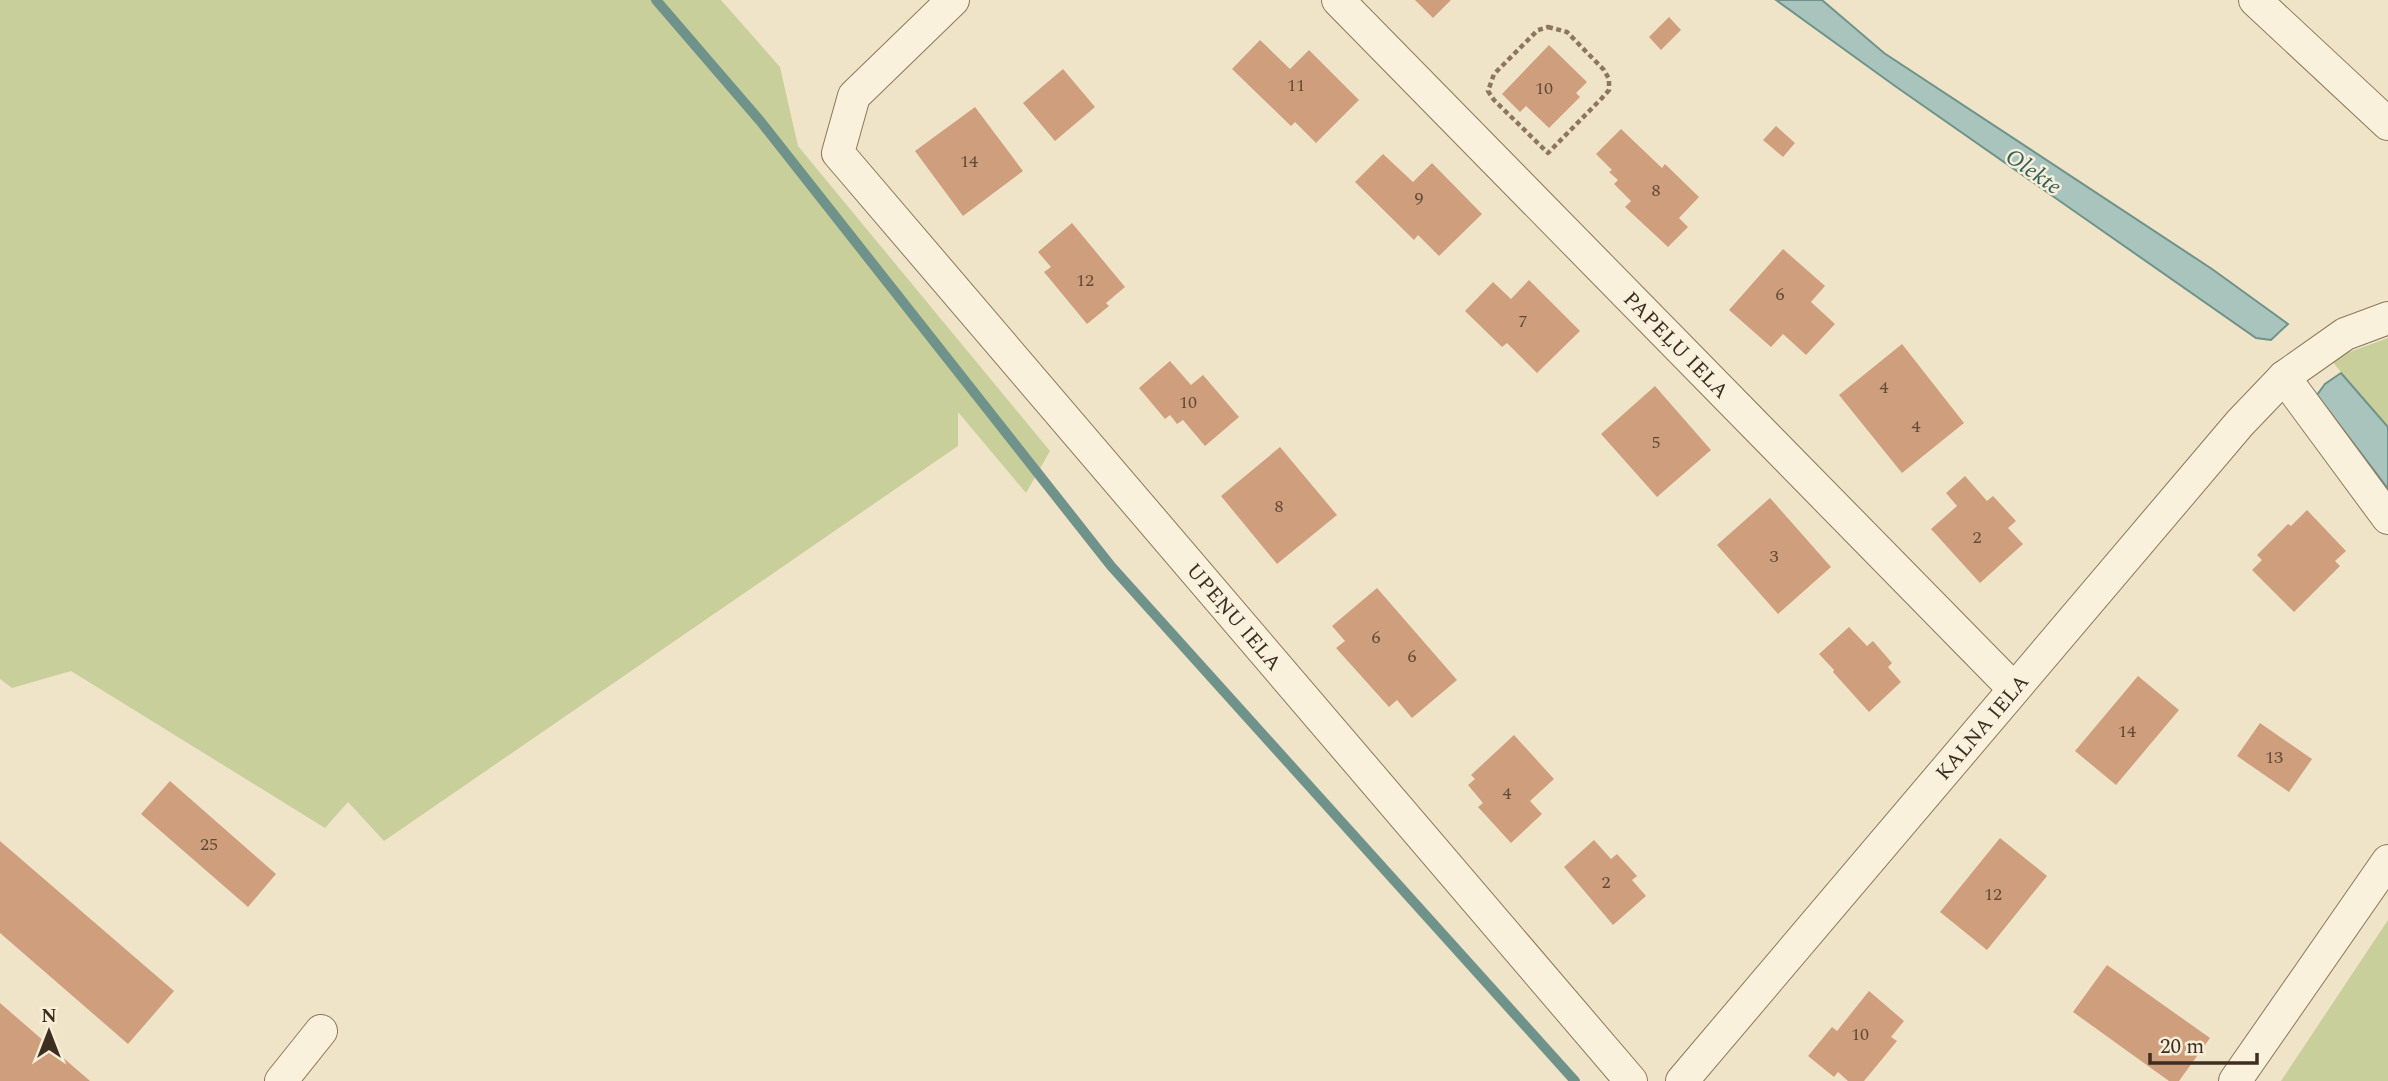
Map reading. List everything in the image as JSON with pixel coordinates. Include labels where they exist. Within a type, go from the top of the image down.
[{"type":"street","name":"UPEŅU IELA","points":[[953,0],[854,96],[838,153],[1631,1081]]},
{"type":"street","name":"PAPEĻU IELA","points":[[1338,0],[2013,688]]},
{"type":"street","points":[[2255,0],[2388,124]]},
{"type":"street","name":"KALNA IELA","points":[[1682,1081],[2240,423],[2284,377],[2345,334],[2388,317]]},
{"type":"street","points":[[2284,377],[2388,518]]},
{"type":"street","points":[[2235,1081],[2388,861]]},
{"type":"street","points":[[281,1081],[321,1031]]},
{"type":"path","points":[[1556,27],[1567,32],[1604,70],[1609,79],[1609,89],[1548,153],[1522,128],[1494,100],[1488,91],[1489,83],[1494,74],[1538,30],[1556,27]]},
{"type":"green space","points":[[0,0],[721,0],[780,67],[798,146],[1050,451],[1026,493],[958,412],[958,446],[384,841],[348,802],[325,828],[71,671],[12,688],[0,679]]},
{"type":"green space","points":[[2388,338],[2388,427],[2330,359]]},
{"type":"green space","points":[[2388,920],[2388,1081],[2281,1081]]},
{"type":"water","name":"Olekte","points":[[1776,0],[1822,0],[1884,53],[2212,269],[2288,324],[2271,340],[2256,338]]},
{"type":"water","points":[[2341,373],[2388,427],[2388,489],[2317,395],[2325,384]]},
{"type":"building","points":[[1415,0],[1451,0],[1433,18]]},
{"type":"building","points":[[1669,17],[1681,30],[1661,50],[1649,37]]},
{"type":"building","points":[[1260,40],[1290,69],[1309,50],[1359,100],[1316,143],[1295,122],[1291,126],[1232,69]]},
{"type":"building","points":[[1549,45],[1587,82],[1576,93],[1580,97],[1549,128],[1526,106],[1520,112],[1502,94]]},
{"type":"building","points":[[1063,69],[1095,107],[1055,141],[1023,103]]},
{"type":"building","points":[[975,107],[1023,171],[963,216],[915,151]]},
{"type":"building","points":[[1776,126],[1795,143],[1783,157],[1763,140]]},
{"type":"building","points":[[1621,129],[1662,168],[1665,164],[1699,197],[1679,218],[1688,227],[1668,247],[1625,207],[1631,201],[1614,184],[1618,180],[1609,172],[1612,170],[1596,154]]},
{"type":"building","points":[[1383,154],[1413,182],[1432,163],[1482,214],[1439,256],[1418,235],[1414,240],[1355,182]]},
{"type":"building","points":[[1072,223],[1125,287],[1106,303],[1109,306],[1087,324],[1044,272],[1051,267],[1038,252]]},
{"type":"building","points":[[1783,249],[1825,286],[1811,302],[1835,324],[1806,355],[1783,334],[1771,347],[1729,310]]},
{"type":"building","points":[[1529,280],[1580,331],[1537,373],[1507,343],[1502,347],[1465,311],[1493,282],[1511,299]]},
{"type":"building","points":[[1902,344],[1964,423],[1902,473],[1839,395]]},
{"type":"building","points":[[1170,361],[1191,385],[1203,375],[1239,417],[1205,446],[1183,420],[1177,424],[1170,415],[1165,419],[1139,388]]},
{"type":"building","points":[[1655,386],[1711,450],[1657,497],[1601,434]]},
{"type":"building","points":[[1280,447],[1337,515],[1277,564],[1221,496]]},
{"type":"building","points":[[1965,476],[1987,501],[1993,496],[2016,521],[2008,528],[2023,544],[1980,583],[1931,529],[1957,506],[1946,493]]},
{"type":"building","points":[[1770,498],[1831,567],[1778,614],[1717,545]]},
{"type":"building","points":[[2307,510],[2346,551],[2335,561],[2340,566],[2294,612],[2252,570],[2262,560],[2257,555],[2288,524],[2291,526]]},
{"type":"building","points":[[1377,588],[1457,680],[1412,718],[1397,700],[1389,707],[1336,648],[1345,641],[1332,626]]},
{"type":"building","points":[[1849,627],[1867,646],[1873,641],[1892,663],[1888,667],[1901,682],[1869,712],[1819,654]]},
{"type":"building","points":[[2138,676],[2179,710],[2116,785],[2075,751]]},
{"type":"building","points":[[2260,723],[2312,759],[2289,792],[2237,756]]},
{"type":"building","points":[[1514,735],[1554,779],[1530,801],[1542,814],[1511,843],[1478,807],[1483,803],[1468,785],[1475,779],[1471,775]]},
{"type":"building","points":[[170,781],[276,874],[248,907],[141,814]]},
{"type":"building","points":[[2000,838],[2047,876],[1987,950],[1940,912]]},
{"type":"building","points":[[1594,840],[1611,859],[1617,854],[1637,876],[1632,880],[1646,896],[1613,925],[1564,867]]},
{"type":"building","points":[[0,841],[174,991],[128,1044],[0,933]]},
{"type":"building","points":[[2107,965],[2210,1038],[2179,1081],[2169,1081],[2073,1012]]},
{"type":"building","points":[[1869,991],[1904,1021],[1891,1037],[1897,1041],[1864,1081],[1848,1081],[1838,1072],[1834,1077],[1808,1056],[1832,1027],[1837,1031]]},
{"type":"building","points":[[0,1003],[90,1081],[0,1081]]},
{"type":"waterway","points":[[656,0],[761,122],[1111,566],[1575,1081]]}]
